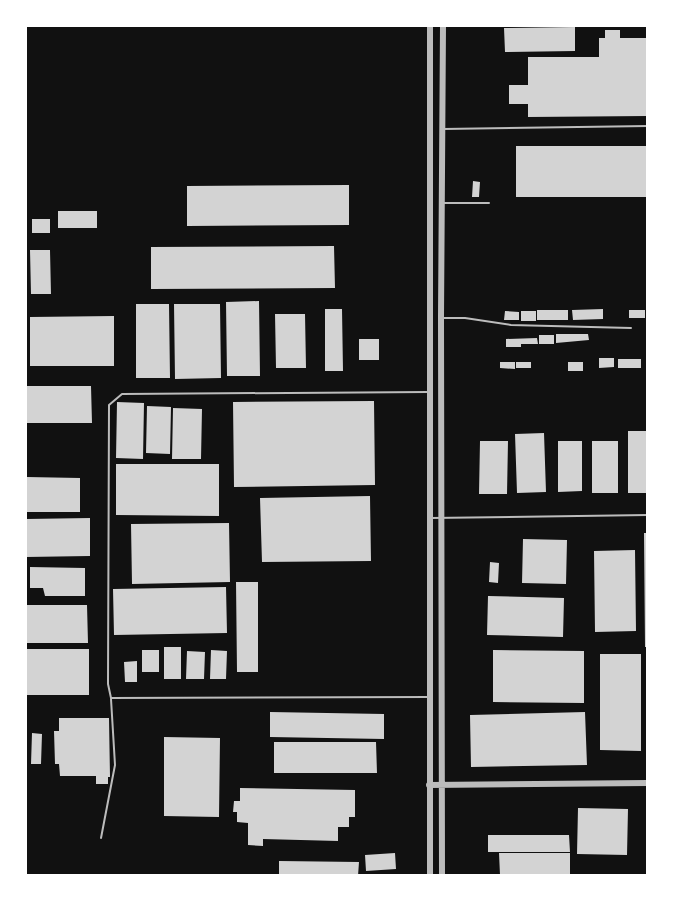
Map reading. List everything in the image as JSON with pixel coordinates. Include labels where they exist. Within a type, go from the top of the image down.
[{"type":"street","points":[[430,26],[430,876]]},
{"type":"street","points":[[442,876],[441,129],[443,26]]},
{"type":"street","points":[[429,785],[647,783]]},
{"type":"lane","points":[[441,129],[648,126]]},
{"type":"lane","points":[[442,203],[489,203]]},
{"type":"lane","points":[[441,318],[465,318],[512,325],[631,328]]},
{"type":"lane","points":[[101,838],[115,765],[108,684],[109,405],[122,394],[430,392]]},
{"type":"lane","points":[[431,518],[648,516]]},
{"type":"lane","points":[[111,698],[430,697]]},
{"type":"lane","points":[[647,783],[647,876]]},
{"type":"building","points":[[575,27],[575,51],[505,52],[504,28]]},
{"type":"building","points":[[605,30],[620,30],[620,38],[648,38],[648,116],[528,117],[528,104],[509,104],[509,85],[528,85],[528,57],[599,57],[599,38],[605,38]]},
{"type":"building","points":[[516,146],[648,146],[648,197],[516,197]]},
{"type":"building","points":[[473,181],[480,182],[479,197],[472,197]]},
{"type":"building","points":[[349,185],[349,225],[187,226],[187,186]]},
{"type":"building","points":[[58,211],[97,211],[97,228],[58,228]]},
{"type":"building","points":[[32,219],[50,219],[50,233],[32,233]]},
{"type":"building","points":[[334,246],[335,288],[151,289],[151,247]]},
{"type":"building","points":[[30,250],[50,250],[51,294],[31,294]]},
{"type":"building","points":[[259,301],[260,376],[227,376],[226,302]]},
{"type":"building","points":[[136,304],[169,304],[170,378],[136,378]]},
{"type":"building","points":[[174,304],[220,304],[221,378],[175,379]]},
{"type":"building","points":[[325,309],[342,309],[343,371],[325,371]]},
{"type":"building","points":[[603,309],[603,319],[573,320],[572,310]]},
{"type":"building","points":[[537,310],[568,310],[568,320],[537,320]]},
{"type":"building","points":[[629,310],[645,310],[645,318],[629,318]]},
{"type":"building","points":[[505,311],[519,312],[519,320],[504,320]]},
{"type":"building","points":[[521,311],[536,311],[536,321],[521,321]]},
{"type":"building","points":[[275,314],[305,314],[306,368],[276,368]]},
{"type":"building","points":[[114,316],[114,366],[30,366],[30,317]]},
{"type":"building","points":[[556,334],[588,334],[589,340],[556,343]]},
{"type":"building","points":[[539,335],[554,335],[554,344],[539,344]]},
{"type":"building","points":[[537,338],[538,344],[506,347],[506,339]]},
{"type":"building","points":[[359,339],[379,339],[379,360],[359,360]]},
{"type":"building","points":[[599,358],[614,358],[614,367],[599,368]]},
{"type":"building","points":[[618,359],[641,359],[641,368],[618,368]]},
{"type":"building","points":[[500,362],[515,362],[515,369],[500,368]]},
{"type":"building","points":[[516,362],[531,362],[531,368],[516,368]]},
{"type":"building","points":[[568,362],[583,362],[583,371],[568,371]]},
{"type":"building","points":[[26,386],[91,386],[92,423],[26,423]]},
{"type":"building","points":[[374,401],[375,485],[234,487],[233,402]]},
{"type":"building","points":[[117,402],[144,403],[143,459],[116,458]]},
{"type":"building","points":[[147,406],[171,407],[170,454],[146,453]]},
{"type":"building","points":[[173,408],[202,409],[201,459],[172,459]]},
{"type":"building","points":[[628,431],[648,431],[648,493],[628,493]]},
{"type":"building","points":[[544,433],[546,492],[517,493],[515,434]]},
{"type":"building","points":[[480,441],[508,441],[507,494],[479,494]]},
{"type":"building","points":[[558,441],[582,441],[582,491],[558,492]]},
{"type":"building","points":[[592,441],[618,441],[618,493],[592,493]]},
{"type":"building","points":[[116,464],[219,464],[219,516],[116,515]]},
{"type":"building","points":[[27,477],[80,478],[80,512],[27,512]]},
{"type":"building","points":[[370,496],[371,561],[262,562],[260,498]]},
{"type":"building","points":[[90,518],[90,556],[26,557],[26,519]]},
{"type":"building","points":[[229,523],[230,582],[132,584],[131,524]]},
{"type":"building","points":[[644,533],[648,533],[648,647],[645,647]]},
{"type":"building","points":[[523,539],[567,540],[566,584],[522,583]]},
{"type":"building","points":[[635,550],[636,631],[595,632],[594,551]]},
{"type":"building","points":[[490,562],[499,563],[498,583],[489,582]]},
{"type":"building","points":[[30,567],[85,568],[85,596],[45,596],[43,588],[30,588]]},
{"type":"building","points":[[236,582],[258,582],[258,672],[237,672]]},
{"type":"building","points":[[226,587],[227,633],[114,635],[113,589]]},
{"type":"building","points":[[488,596],[564,598],[563,637],[487,635]]},
{"type":"building","points":[[26,605],[87,605],[88,643],[26,643]]},
{"type":"building","points":[[164,647],[181,647],[181,679],[164,679]]},
{"type":"building","points":[[26,649],[89,649],[89,695],[26,695]]},
{"type":"building","points":[[142,650],[159,650],[159,672],[142,672]]},
{"type":"building","points":[[211,650],[227,651],[226,679],[210,679]]},
{"type":"building","points":[[493,650],[584,651],[584,703],[493,702]]},
{"type":"building","points":[[187,651],[205,652],[204,679],[186,679]]},
{"type":"building","points":[[600,654],[641,654],[641,751],[600,750]]},
{"type":"building","points":[[137,661],[137,682],[125,682],[124,662]]},
{"type":"building","points":[[270,712],[384,714],[384,739],[270,737]]},
{"type":"building","points":[[585,712],[587,765],[471,767],[470,715]]},
{"type":"building","points":[[59,718],[109,718],[110,777],[108,777],[108,784],[96,784],[96,776],[60,776],[59,764],[55,764],[54,731],[59,731]]},
{"type":"building","points":[[32,733],[42,734],[41,764],[31,764]]},
{"type":"building","points":[[164,737],[220,738],[219,817],[164,816]]},
{"type":"building","points":[[274,742],[376,742],[377,773],[274,773]]},
{"type":"building","points":[[240,788],[355,790],[355,817],[349,817],[349,827],[338,827],[338,841],[263,839],[263,846],[248,845],[248,823],[237,822],[237,812],[233,812],[234,801],[240,801]]},
{"type":"building","points":[[578,808],[628,809],[627,855],[577,854]]},
{"type":"building","points":[[488,835],[569,835],[570,852],[488,852]]},
{"type":"building","points":[[395,853],[396,869],[366,871],[365,855]]},
{"type":"building","points":[[499,853],[570,853],[570,875],[500,875]]},
{"type":"building","points":[[279,861],[359,862],[358,876],[279,876]]}]
